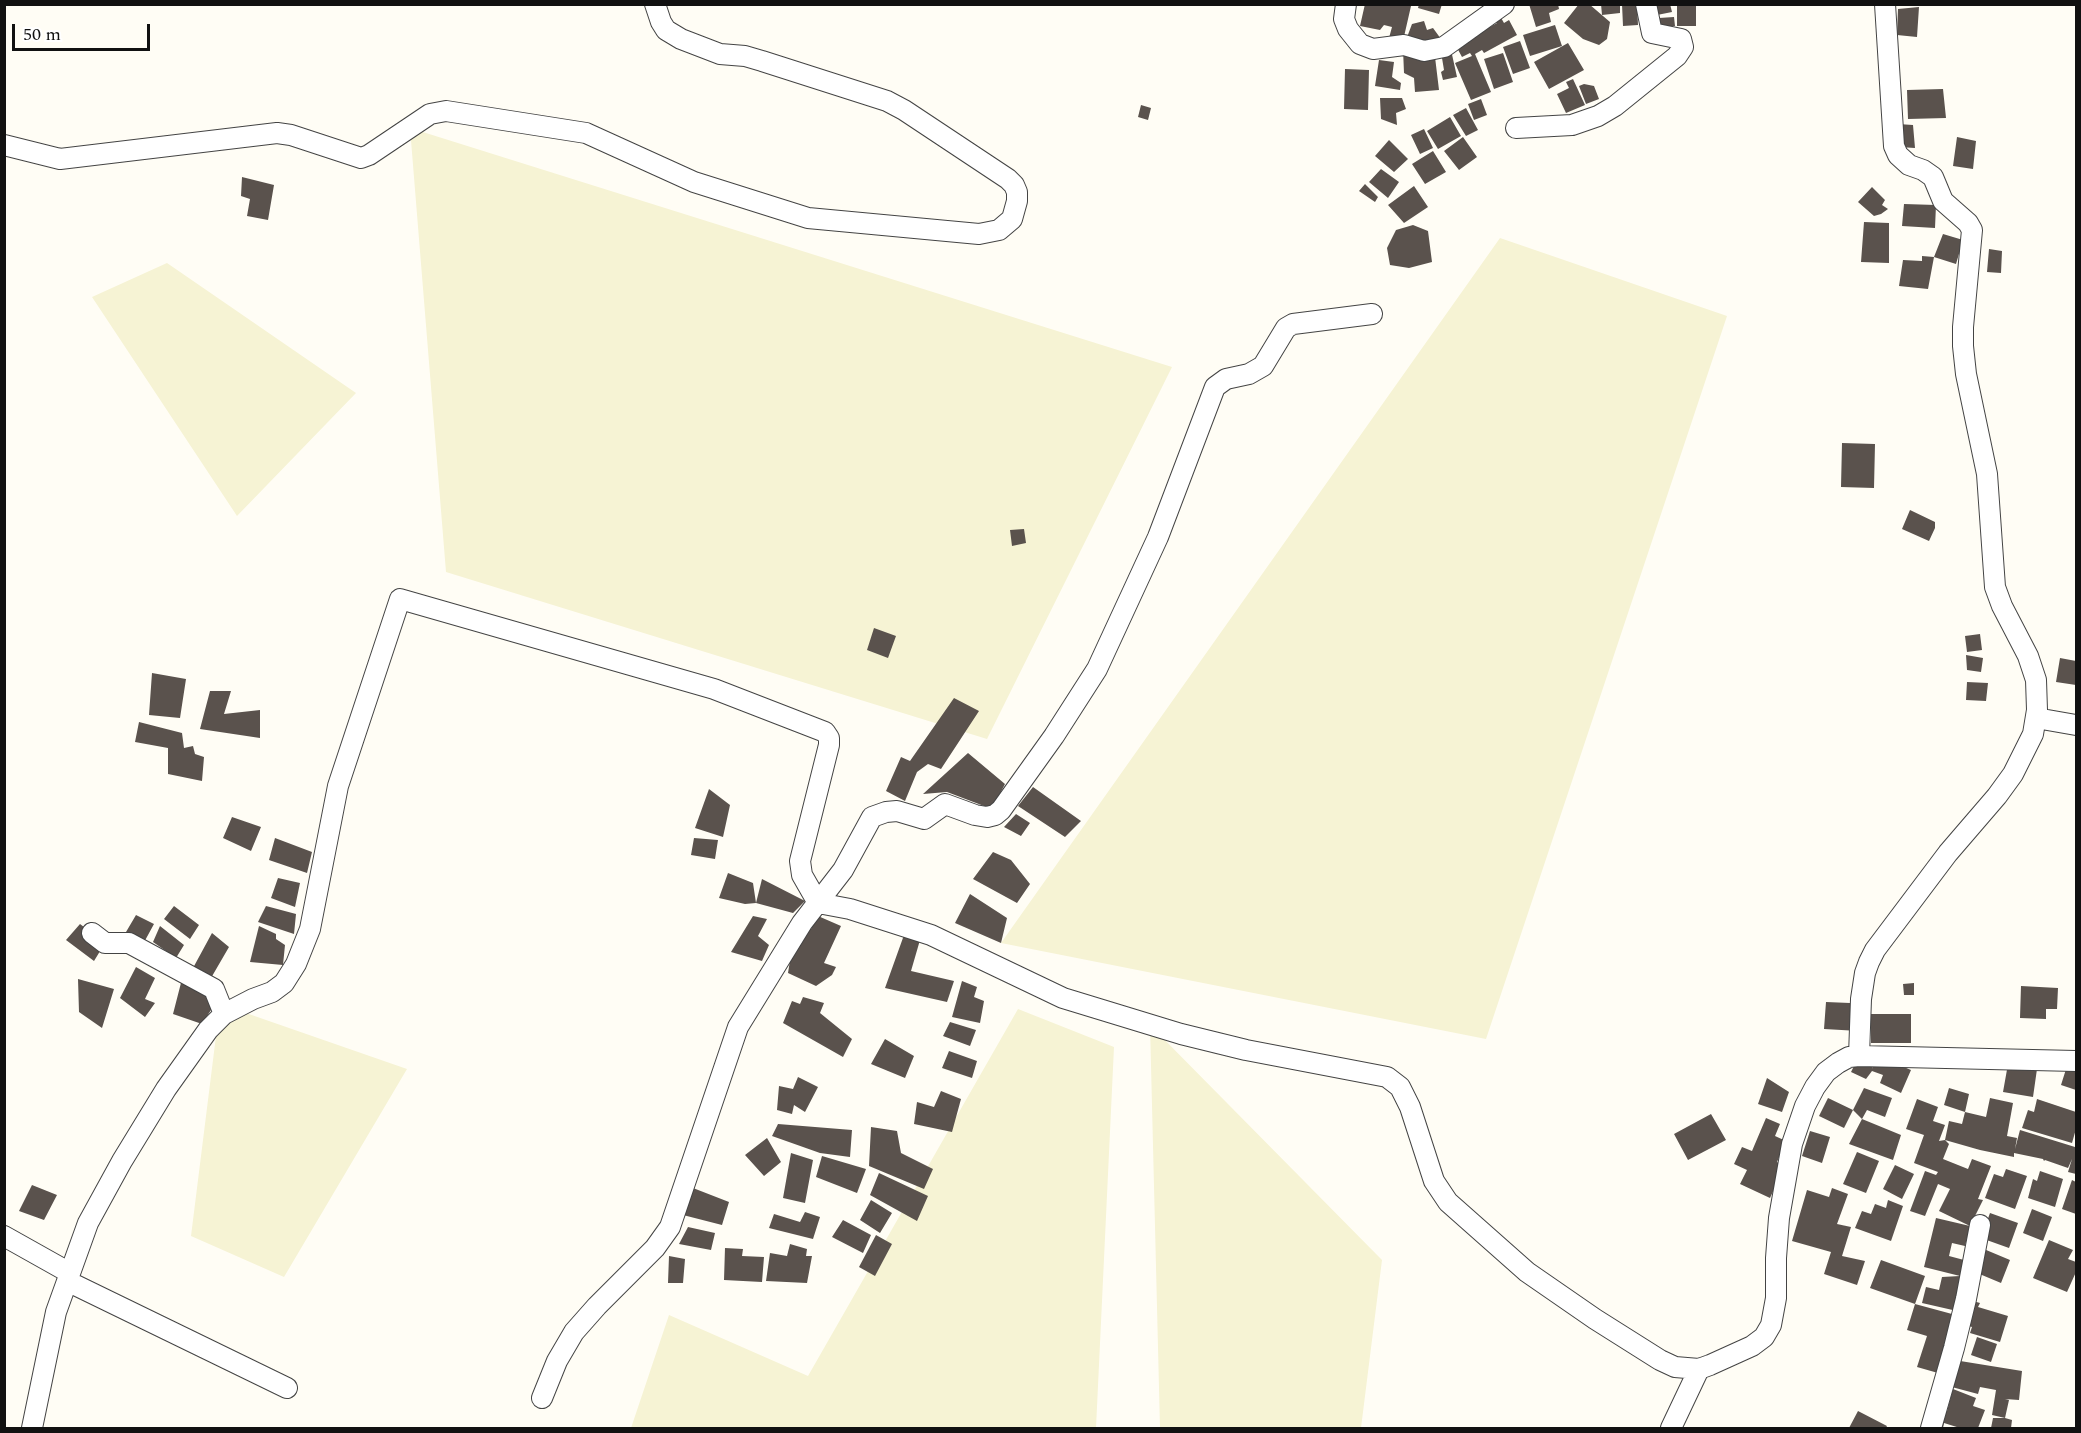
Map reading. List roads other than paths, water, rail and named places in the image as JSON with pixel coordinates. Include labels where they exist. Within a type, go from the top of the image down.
[{"type":"street","points":[[4,145],[60,159],[277,133],[291,135],[361,158],[430,114],[446,111],[586,133],[694,182],[808,218],[979,234],[999,230],[1012,219],[1017,201],[1014,185],[904,110],[887,101],[762,61],[745,56],[720,54],[681,39],[666,30],[656,4]]},
{"type":"street","points":[[1346,4],[1344,19],[1348,29],[1360,44],[1373,49],[1404,45],[1424,51],[1436,50],[1444,46],[1504,4]]},
{"type":"street","points":[[1516,128],[1572,125],[1598,116],[1615,106],[1677,56],[1683,46],[1681,39],[1652,33],[1646,4]]},
{"type":"street","points":[[1859,1056],[1864,973],[1875,950],[1948,853],[2013,774],[2033,734],[2036,718],[2036,680],[2028,656],[2002,606],[1995,587],[1987,474],[1966,374],[1963,346],[1972,230],[1968,223],[1943,201],[1933,177],[1909,165],[1898,156],[1894,146],[1885,4]]},
{"type":"street","points":[[542,1398],[557,1361],[574,1332],[655,1248],[670,1227],[734,1038],[802,923],[843,870],[872,817],[880,813],[897,811],[924,819],[945,804],[987,817],[1001,810],[1054,736],[1097,669],[1158,537],[1215,387],[1226,379],[1249,374],[1263,366],[1286,328],[1293,324],[1372,314]]},
{"type":"street","points":[[32,1428],[56,1312],[88,1223],[122,1161],[193,1048],[208,1030],[224,1014],[272,992],[284,983],[296,964],[310,929],[338,786],[400,599],[714,689],[825,732],[829,738],[829,745],[800,861],[802,875],[818,903],[850,909],[932,935],[1063,998],[1181,1034],[1246,1050],[1387,1077],[1400,1087],[1410,1107],[1434,1181],[1448,1202],[1527,1272],[1595,1319],[1675,1367],[1699,1369],[1752,1346],[1764,1337],[1771,1325],[1776,1298],[1779,1218],[1792,1144],[1799,1121],[1815,1087],[1826,1072],[1849,1057],[1859,1056],[2076,1061]]},
{"type":"street","points":[[2036,718],[2076,725]]},
{"type":"street","points":[[92,933],[105,943],[129,943],[214,989],[224,1014]]},
{"type":"street","points":[[1931,1428],[1966,1299],[1980,1225]]},
{"type":"street","points":[[4,1236],[69,1277],[287,1388]]},
{"type":"street","points":[[1671,1428],[1699,1369]]}]
